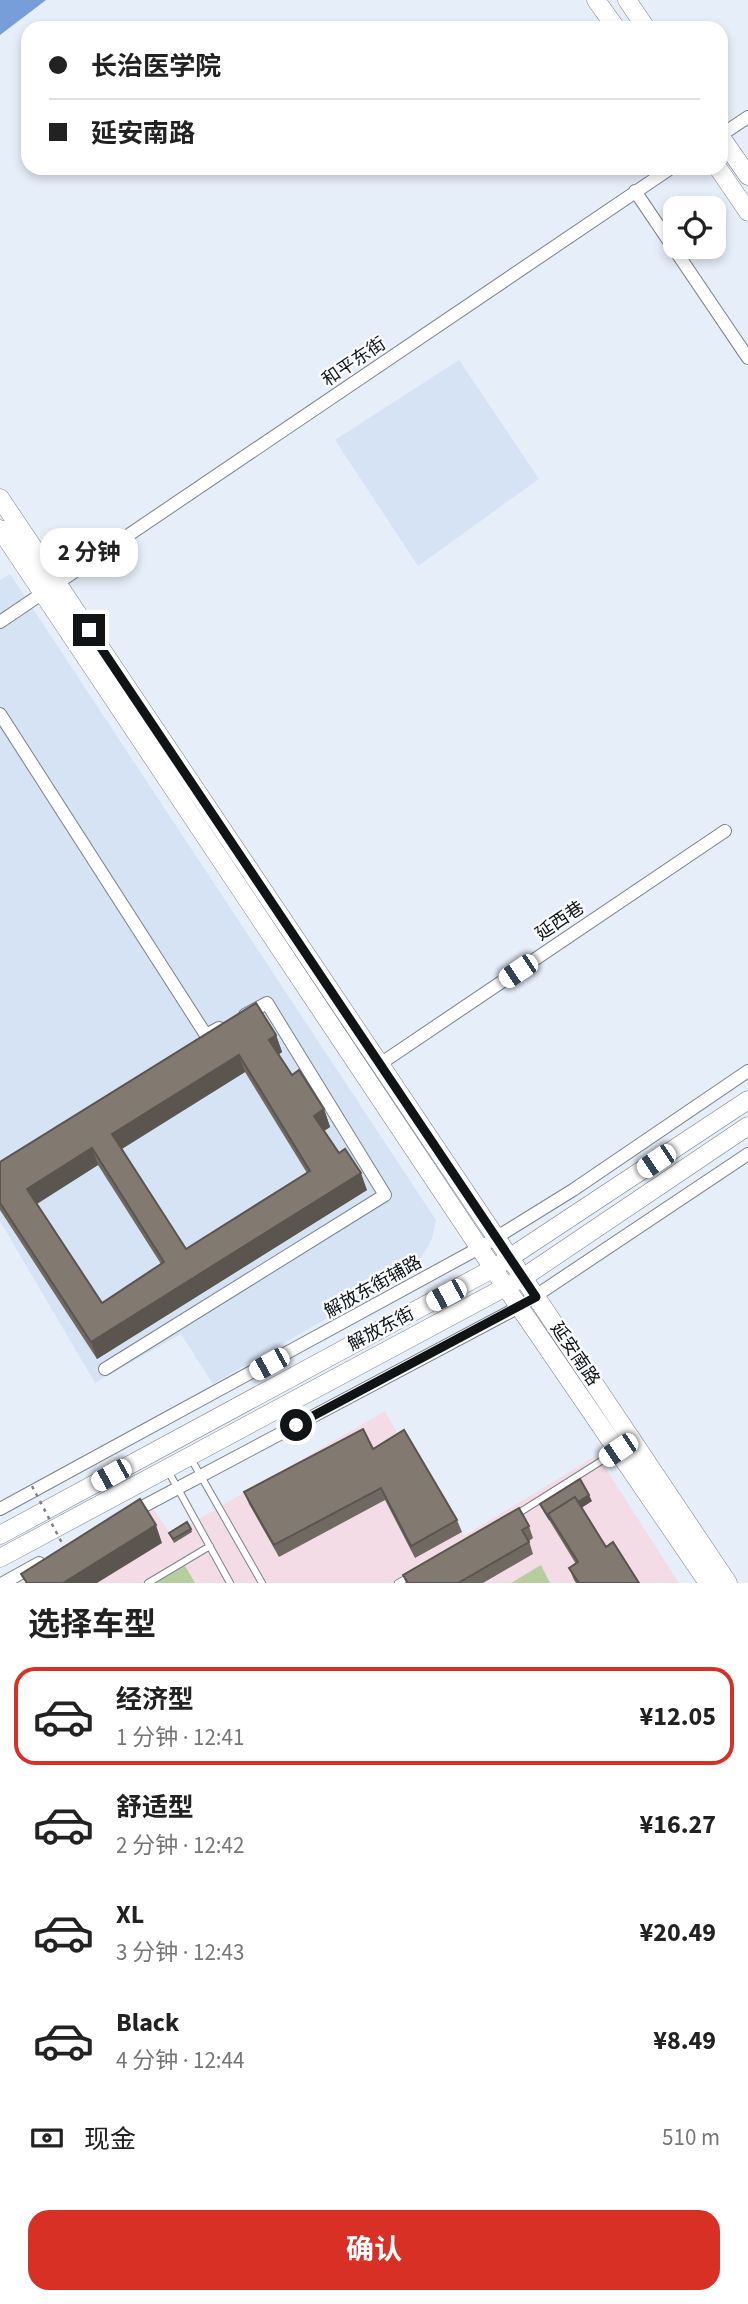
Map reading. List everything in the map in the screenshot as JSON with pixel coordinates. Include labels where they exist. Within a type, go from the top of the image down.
[{"type":"main road","points":[[596,0],[611,21]]},
{"type":"main road","points":[[627,0],[641,21]]},
{"type":"main road","points":[[728,146],[748,176]]},
{"type":"main road","points":[[723,175],[748,212]]},
{"type":"main road","name":"延安南路","points":[[0,498],[50,589],[489,1243],[511,1258],[728,1583]]},
{"type":"main road","name":"延安南路","points":[[0,529],[50,589],[380,1064],[489,1243],[495,1269],[505,1286],[708,1583]]},
{"type":"main road","name":"解放东街","points":[[0,1535],[495,1269],[748,1100]]},
{"type":"main road","name":"解放东街","points":[[0,1558],[524,1277],[748,1126]]},
{"type":"street","points":[[728,131],[748,117]]},
{"type":"street","name":"和平东街","points":[[0,622],[660,175]]},
{"type":"street","points":[[635,191],[748,358]]},
{"type":"street","points":[[0,714],[206,1035],[267,1003],[385,1195],[104,1369]]},
{"type":"street","name":"延西巷","points":[[380,1064],[725,831]]},
{"type":"street","name":"解放东街辅路","points":[[0,1509],[489,1243],[573,1190],[748,1071]]},
{"type":"street","points":[[120,1519],[519,1307],[748,1154]]},
{"type":"street","points":[[3,1583],[62,1554]]},
{"type":"lane","points":[[511,1518],[618,1450]]},
{"type":"lane","points":[[189,1455],[262,1583]]},
{"type":"lane","points":[[166,1468],[230,1583]]},
{"type":"lane","points":[[148,1583],[210,1546]]},
{"type":"lane","points":[[398,1583],[421,1570]]},
{"type":"path","points":[[32,1486],[62,1554]]},
{"type":"shaded area","points":[[459,360],[539,479],[418,566],[335,440]]},
{"type":"shaded area","points":[[10,574],[436,1220],[432,1239],[420,1260],[400,1276],[213,1384],[181,1334],[95,1383],[0,1221],[0,580]]},
{"type":"shaded area","points":[[385,1411],[400,1438],[405,1435],[464,1536],[597,1455],[679,1583],[18,1583],[152,1507],[171,1535]]},
{"type":"green space","points":[[184,1564],[195,1583],[152,1583]]},
{"type":"green space","points":[[541,1565],[550,1583],[511,1583]]},
{"type":"water","points":[[0,0],[46,0],[0,35]]},
{"type":"building","points":[[256,1003],[276,1035],[269,1040],[292,1075],[299,1070],[324,1109],[314,1116],[339,1153],[345,1149],[361,1173],[91,1342],[0,1203],[0,1162]],"holes":[[[239,1055],[310,1171],[186,1249],[112,1134]],[[92,1148],[164,1262],[102,1303],[27,1189]]]},
{"type":"building","points":[[363,1429],[373,1449],[404,1430],[457,1520],[411,1546],[381,1488],[274,1545],[244,1492]]},
{"type":"building","points":[[580,1479],[589,1495],[578,1502],[575,1497],[548,1514],[550,1520],[540,1504]]},
{"type":"building","points":[[575,1497],[606,1547],[613,1542],[639,1583],[579,1583],[569,1568],[578,1562],[548,1514]]},
{"type":"building","points":[[140,1499],[156,1525],[63,1583],[27,1583],[21,1574]]},
{"type":"building","points":[[519,1508],[529,1526],[522,1530],[529,1542],[458,1583],[408,1583],[403,1575]]},
{"type":"building","points":[[187,1522],[191,1529],[173,1539],[169,1533]]},
{"type":"route","points":[[89,630],[536,1297],[296,1425]]}]
